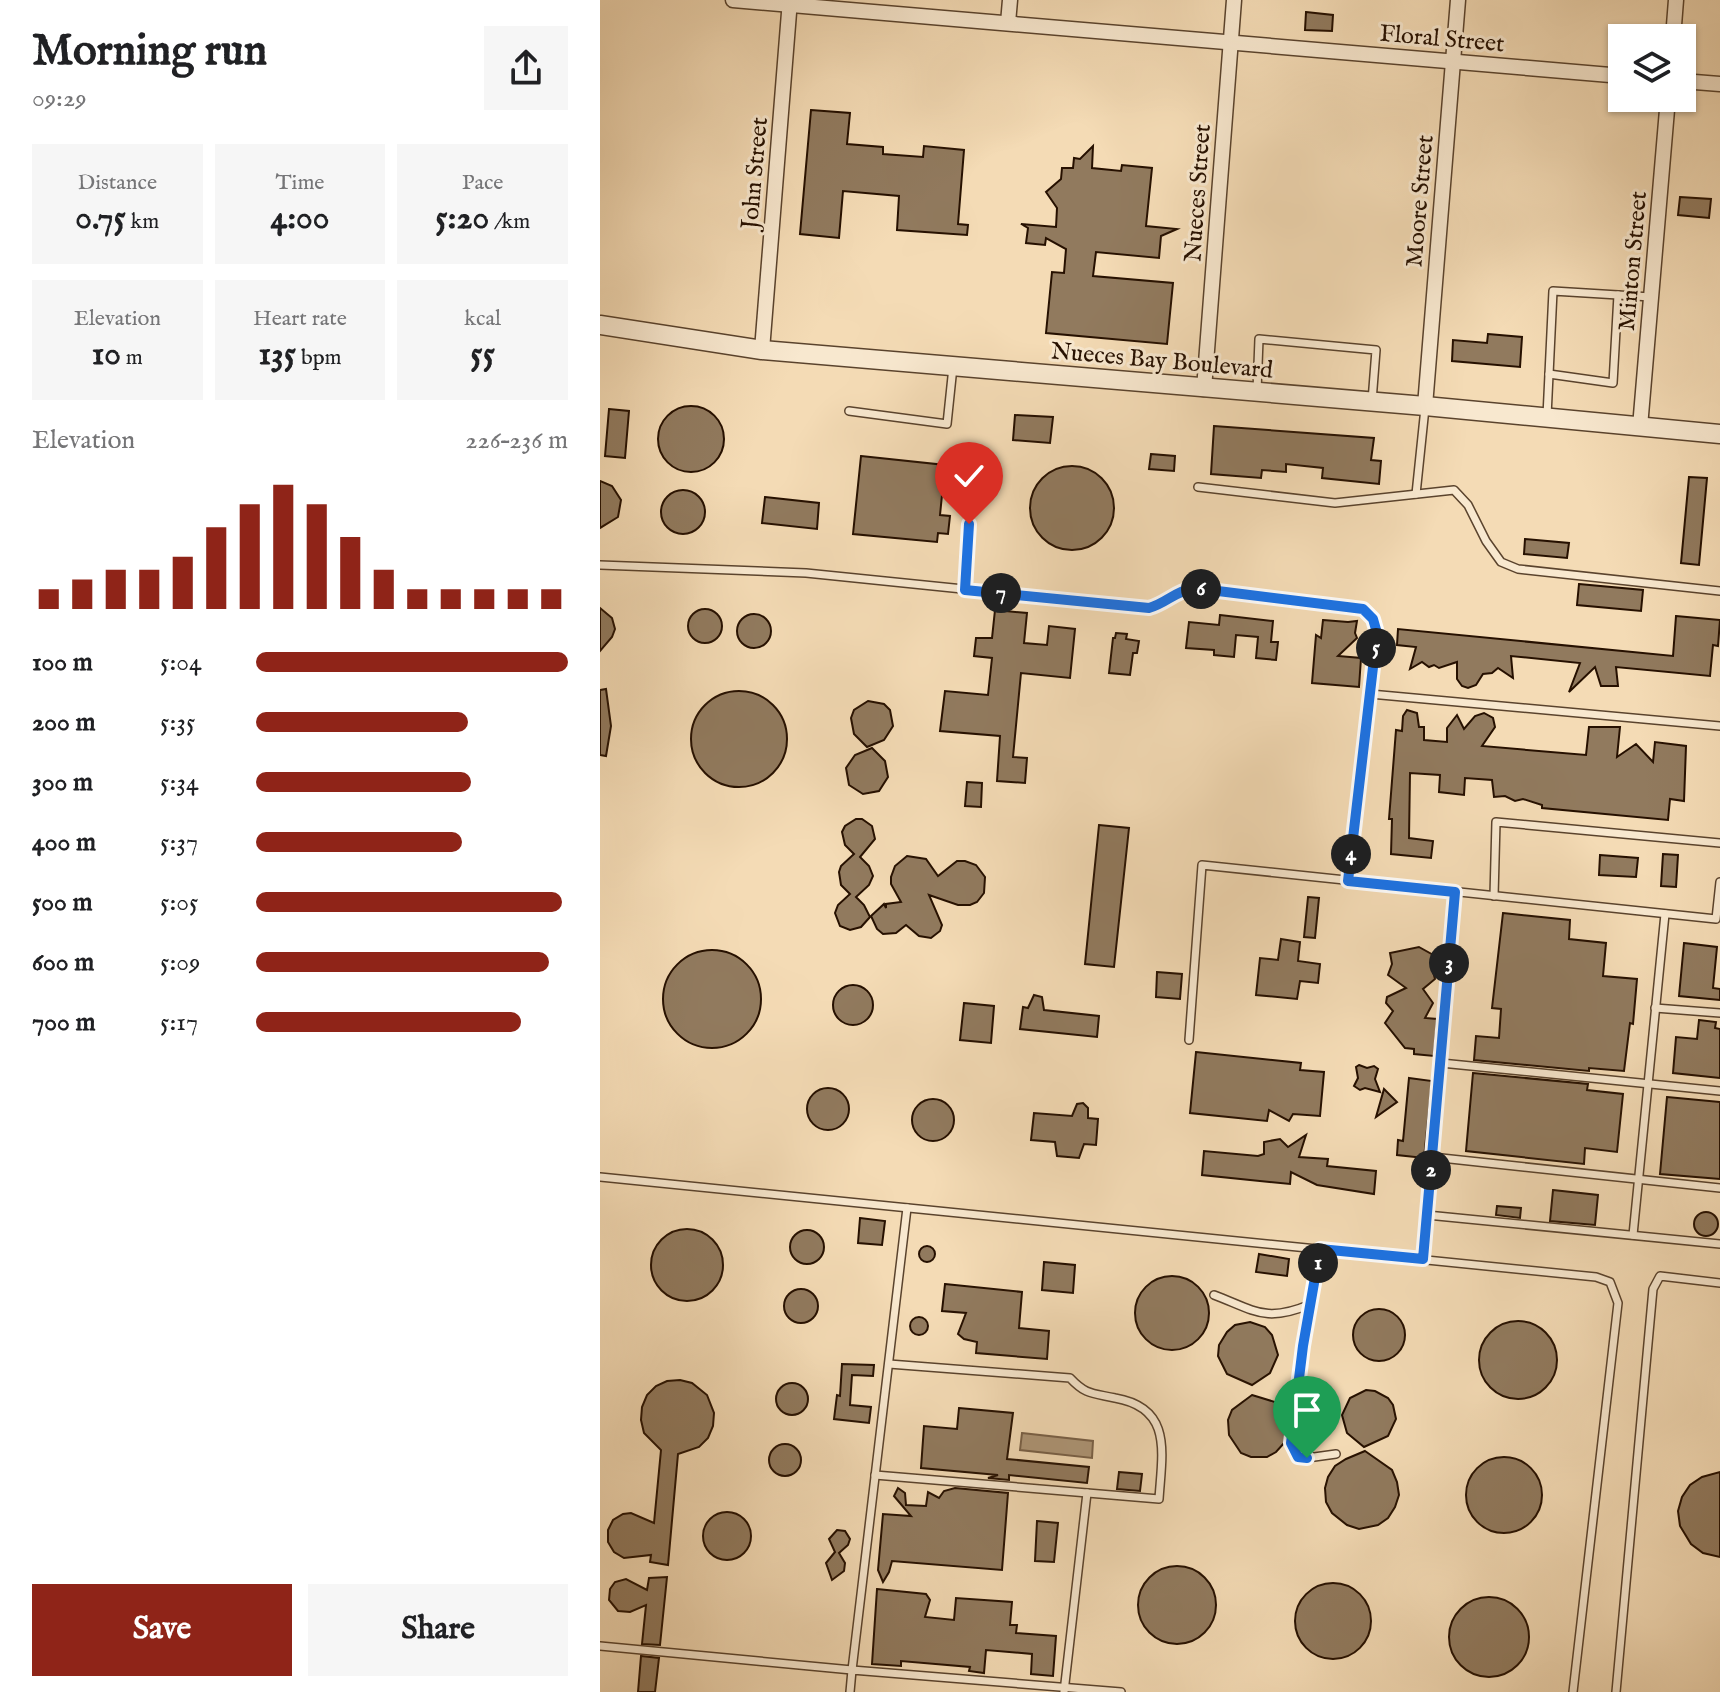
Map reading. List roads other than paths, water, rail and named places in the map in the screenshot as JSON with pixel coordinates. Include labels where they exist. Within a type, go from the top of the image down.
[{"type":"street","name":"Floral Street","points":[[733,0],[790,2],[1608,75]]},
{"type":"street","points":[[1008,23],[1010,0]]},
{"type":"street","name":"Nueces Street","points":[[1204,389],[1234,0]]},
{"type":"street","name":"Moore Street","points":[[1425,406],[1458,0]]},
{"type":"street","points":[[1674,24],[1676,0]]},
{"type":"street","name":"John Street","points":[[762,350],[790,2]]},
{"type":"street","points":[[1696,82],[1720,84]]},
{"type":"street","name":"Minton Street","points":[[1640,427],[1667,112]]},
{"type":"street","name":"Nueces Bay Boulevard","points":[[600,325],[762,350],[1720,434]]},
{"type":"lane","points":[[1547,418],[1553,291],[1651,298]]},
{"type":"lane","points":[[1549,374],[1613,383],[1618,295]]},
{"type":"lane","points":[[1257,393],[1259,339],[1376,350],[1372,402]]},
{"type":"lane","points":[[849,411],[947,424],[953,365]]},
{"type":"lane","points":[[1416,494],[1425,406]]},
{"type":"lane","points":[[965,590],[973,459]]},
{"type":"lane","points":[[1198,487],[1335,503],[1454,490],[1468,505],[1486,541],[1501,562],[1518,569],[1720,591]]},
{"type":"lane","points":[[600,565],[806,573],[1149,608],[1163,605],[1181,590],[1194,588],[1363,609],[1373,619],[1377,633],[1348,881]]},
{"type":"lane","points":[[1370,694],[1720,726]]},
{"type":"lane","points":[[1494,896],[1496,822],[1720,843]]},
{"type":"lane","points":[[1189,1040],[1202,865],[1718,919],[1720,882]]},
{"type":"lane","points":[[1423,1259],[1455,892]]},
{"type":"lane","points":[[1633,1235],[1665,914]]},
{"type":"lane","points":[[1655,1008],[1720,1013]]},
{"type":"lane","points":[[1441,1063],[1720,1091]]},
{"type":"lane","points":[[1432,1157],[1720,1188]]},
{"type":"lane","points":[[600,1177],[1423,1259],[1596,1277],[1610,1282],[1618,1303],[1573,1692]]},
{"type":"lane","points":[[850,1692],[907,1208]]},
{"type":"lane","points":[[1427,1215],[1720,1244]]},
{"type":"lane","points":[[1320,1249],[1291,1443],[1298,1457],[1336,1454]]},
{"type":"lane","points":[[1616,1692],[1653,1289],[1660,1276],[1720,1283]]},
{"type":"lane","points":[[1214,1295],[1277,1316],[1311,1304]]},
{"type":"lane","points":[[875,1475],[1159,1499],[1162,1438],[1147,1410],[1132,1401],[1083,1392],[1070,1378],[889,1364]]},
{"type":"lane","points":[[1064,1689],[1087,1493]]},
{"type":"lane","points":[[600,1646],[1121,1692]]}]
